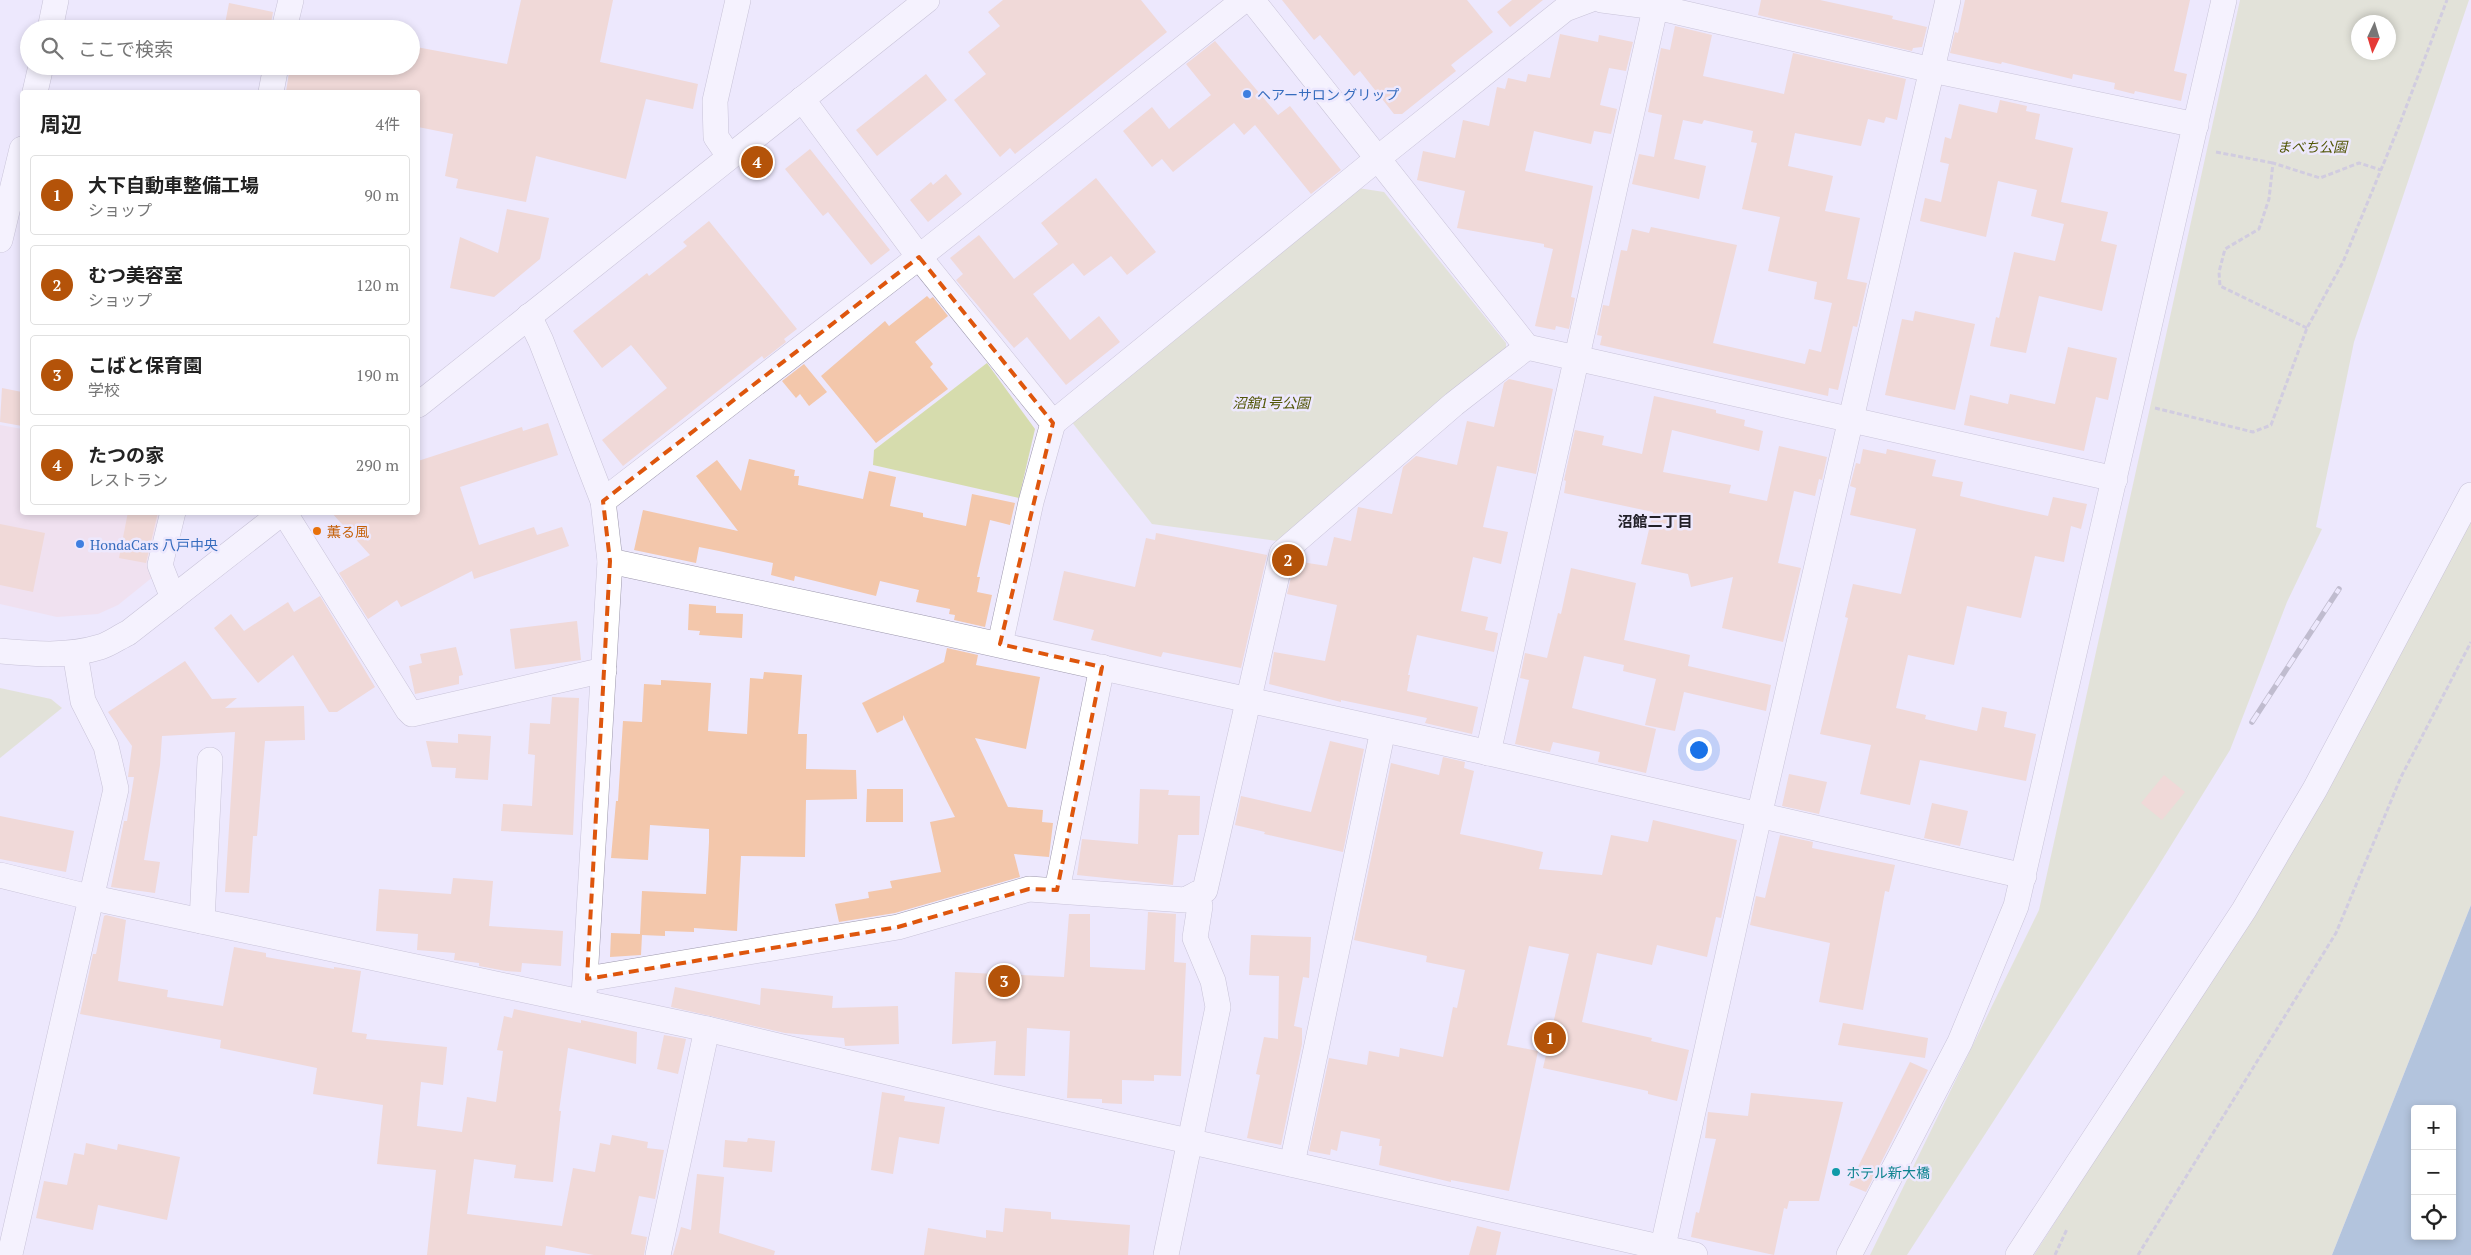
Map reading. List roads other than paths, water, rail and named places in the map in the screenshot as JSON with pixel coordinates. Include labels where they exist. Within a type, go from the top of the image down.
[{"type":"street","points":[[52,20],[56,0]]},
{"type":"street","points":[[286,20],[291,0]]},
{"type":"street","points":[[729,156],[716,137],[715,101],[738,0]]},
{"type":"street","points":[[420,403],[729,156],[928,0]]},
{"type":"street","points":[[603,501],[919,256],[1244,0]]},
{"type":"street","points":[[1252,0],[1528,347],[2115,479]]},
{"type":"street","points":[[1000,644],[1031,502],[1052,423],[1377,158],[1565,9],[1589,0]]},
{"type":"street","points":[[1602,0],[1657,3],[1932,70],[2196,125]]},
{"type":"street","points":[[1662,1251],[1759,816],[1948,0]]},
{"type":"street","points":[[1849,1255],[1960,1042],[2016,906],[2224,0]]},
{"type":"street","points":[[1488,753],[1575,357],[1657,3]]},
{"type":"street","points":[[35,90],[39,75]]},
{"type":"street","points":[[271,90],[274,75]]},
{"type":"street","points":[[802,99],[919,256],[1052,423]]},
{"type":"street","points":[[0,240],[20,157]]},
{"type":"street","points":[[530,316],[603,501],[610,561],[585,991]]},
{"type":"street","points":[[585,991],[898,927],[1029,889],[1185,900],[1205,890],[1250,701],[1282,553],[1454,404],[1528,347]]},
{"type":"street","points":[[2018,1255],[2244,910],[2315,789],[2471,495]]},
{"type":"street","points":[[172,515],[160,565],[172,598]]},
{"type":"street","points":[[0,651],[31,654],[75,652],[102,646],[128,633],[279,515]]},
{"type":"street","points":[[285,515],[412,714],[604,670]]},
{"type":"street","points":[[610,561],[1000,644],[1488,753],[2024,876]]},
{"type":"street","points":[[8,1254],[89,897],[116,789],[106,746],[83,701],[75,652]]},
{"type":"street","points":[[1056,890],[1102,667]]},
{"type":"street","points":[[1292,1164],[1383,730]]},
{"type":"street","points":[[202,921],[210,760]]},
{"type":"street","points":[[0,875],[89,897],[202,921],[585,991],[707,1029],[1662,1251],[1695,1255]]},
{"type":"street","points":[[1166,1255],[1218,1007],[1213,981],[1195,938],[1200,906],[1197,894]]},
{"type":"street","points":[[658,1255],[707,1029]]},
{"type":"water","points":[[2471,905],[2471,1255],[2332,1255]]},
{"type":"railway","points":[[2252,722],[2339,589]]},
{"type":"place","name":"ヘアーサロン グリップ","points":[[1247,94]]},
{"type":"place","name":"たつの家","points":[[757,162]]},
{"type":"place","name":"薫る風","points":[[317,531]]},
{"type":"place","name":"HondaCars 八戸中央","points":[[80,544]]},
{"type":"place","name":"むつ美容室","points":[[1288,560]]},
{"type":"place","name":"こばと保育園","points":[[1004,981]]},
{"type":"place","name":"大下自動車整備工場","points":[[1550,1038]]},
{"type":"place","name":"ホテル新大橋","points":[[1836,1172]]},
{"type":"district","name":"沼館二丁目","points":[[1655,521]]},
{"type":"park label","name":"まべち公園","points":[[2312,146]]},
{"type":"park label","name":"沼舘1号公園","points":[[1271,402]]}]
